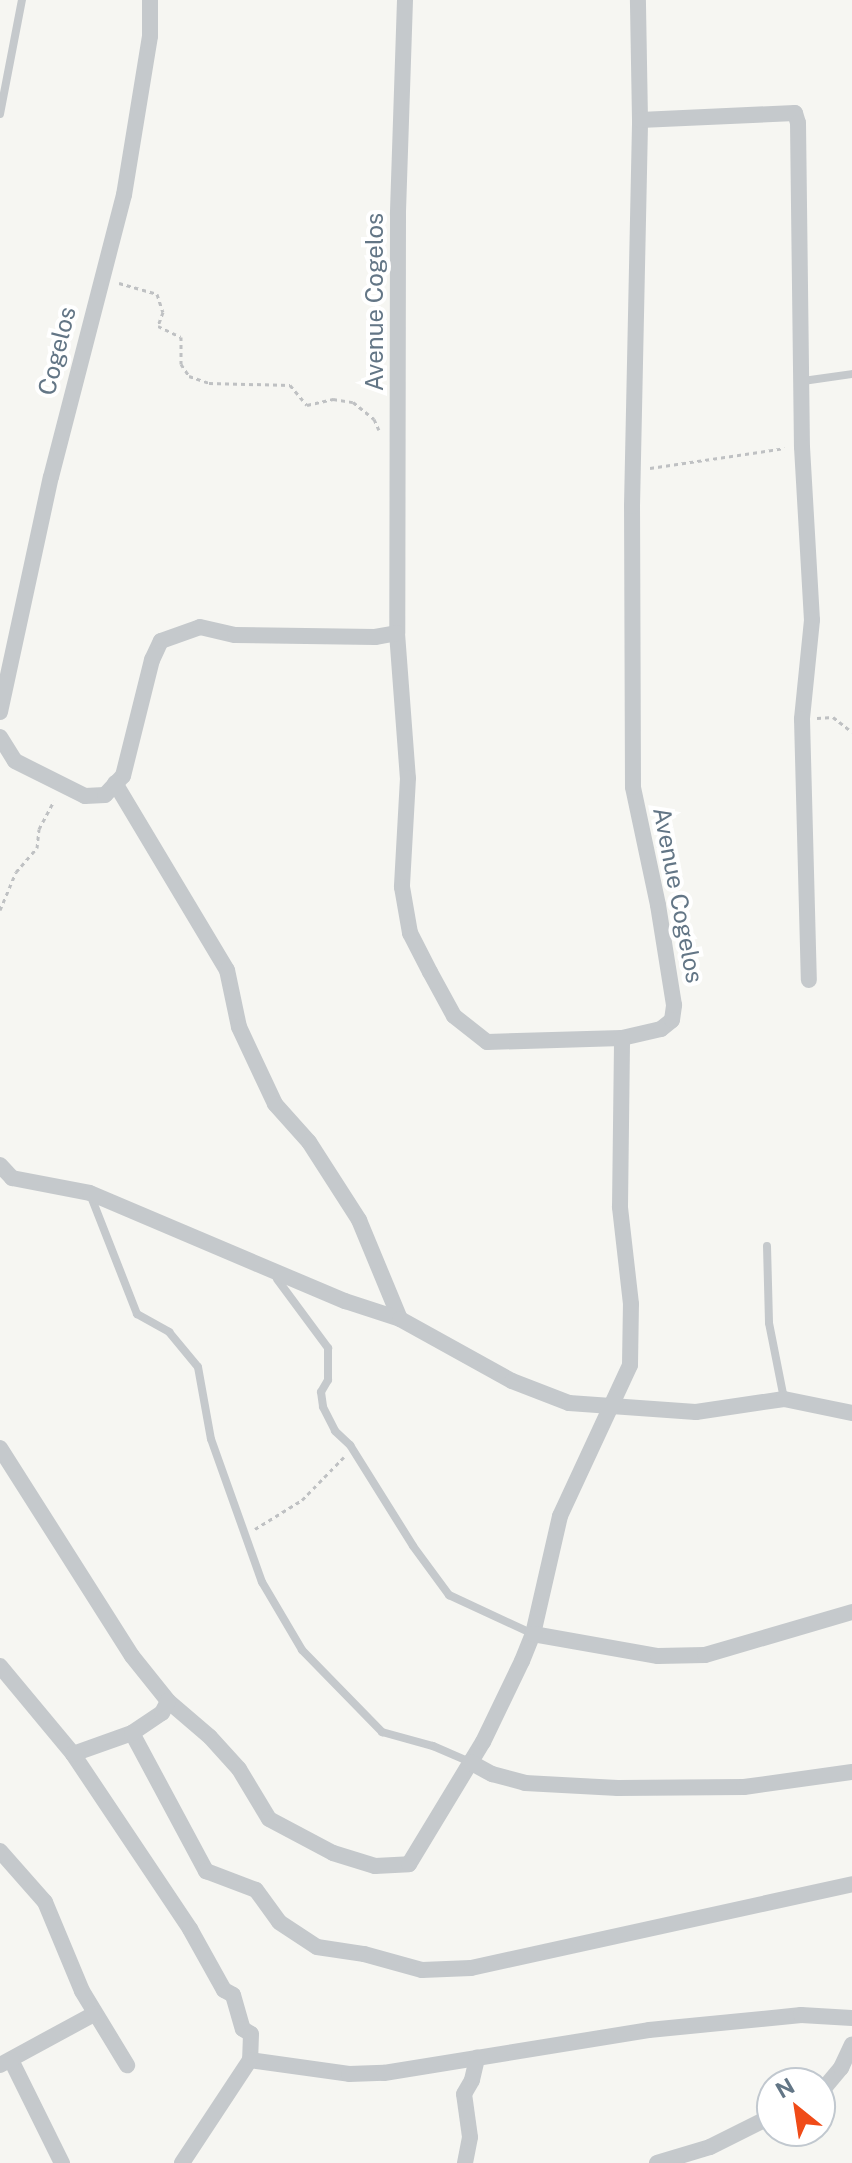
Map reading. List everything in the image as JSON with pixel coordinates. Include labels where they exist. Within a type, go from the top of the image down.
[{"type":"street","name":"Cogelos","points":[[0,712],[51,477],[102,268],[124,195],[150,36],[150,0]]},
{"type":"street","name":"Avenue Cogelos","points":[[405,0],[398,229],[400,444],[397,633],[408,778],[402,887],[410,933],[454,1016],[487,1042],[622,1038],[661,1029],[672,1020],[674,1005],[633,787],[640,120],[638,0]]},
{"type":"street","points":[[640,120],[795,113],[798,123],[802,447],[812,620],[802,719],[809,980]]},
{"type":"street","points":[[0,737],[15,761],[62,786],[94,797],[105,795],[126,768],[152,660],[161,641],[200,627],[235,635],[375,637],[397,633]]},
{"type":"street","points":[[115,783],[227,970],[239,1027],[275,1104],[309,1142],[359,1220],[400,1319]]},
{"type":"street","points":[[0,1448],[132,1656],[168,1701],[210,1737],[239,1769],[269,1819],[333,1853],[375,1866],[409,1864],[418,1855],[470,1762],[533,1634],[560,1516],[630,1365],[631,1304],[620,1207],[622,1038]]},
{"type":"street","points":[[0,1165],[12,1178],[90,1193],[245,1260],[400,1319],[512,1381],[569,1403],[696,1412],[784,1399],[852,1413]]},
{"type":"street","points":[[533,1634],[658,1656],[705,1655],[852,1612]]},
{"type":"street","points":[[0,1666],[73,1754],[190,1929],[224,1990],[233,1995],[243,2029],[251,2034],[250,2060],[182,2163]]},
{"type":"street","points":[[73,1754],[132,1733],[162,1713],[168,1701]]},
{"type":"street","points":[[132,1733],[206,1871],[256,1890],[279,1922],[317,1947],[364,1954],[422,1970],[471,1968],[852,1884]]},
{"type":"street","points":[[470,1762],[492,1774],[525,1783],[648,1788],[744,1787],[852,1772]]},
{"type":"street","points":[[0,1851],[45,1902],[94,2014],[127,2065]]},
{"type":"street","points":[[60,2162],[6,2063],[94,2014]]},
{"type":"street","points":[[250,2060],[349,2074],[384,2073],[649,2030],[801,2015],[852,2018]]},
{"type":"street","points":[[836,2074],[852,2044]]},
{"type":"street","points":[[465,2163],[470,2137],[464,2094],[474,2075],[477,2058]]},
{"type":"street","points":[[657,2163],[720,2143],[756,2124]]},
{"type":"lane","points":[[0,114],[22,0]]},
{"type":"lane","points":[[803,381],[852,374]]},
{"type":"lane","points":[[90,1193],[137,1314],[169,1332],[198,1367],[211,1439],[262,1582],[302,1650],[382,1732],[433,1746],[470,1762]]},
{"type":"lane","points":[[767,1246],[769,1323],[784,1399]]},
{"type":"lane","points":[[245,1260],[281,1281],[328,1348],[328,1380],[321,1392],[323,1407],[338,1436],[350,1445],[413,1546],[449,1595],[533,1634]]},
{"type":"path","points":[[102,268],[120,275],[119,283],[157,294],[163,312],[158,326],[181,337],[181,364],[189,376],[209,383],[290,385],[307,405],[333,399],[353,402],[374,419],[382,435],[400,444]]},
{"type":"path","points":[[635,471],[802,447]]},
{"type":"path","points":[[802,719],[833,717],[852,732]]},
{"type":"path","points":[[0,910],[16,872],[37,848],[39,829],[62,786]]},
{"type":"path","points":[[245,1535],[302,1500],[342,1459],[350,1445]]}]
